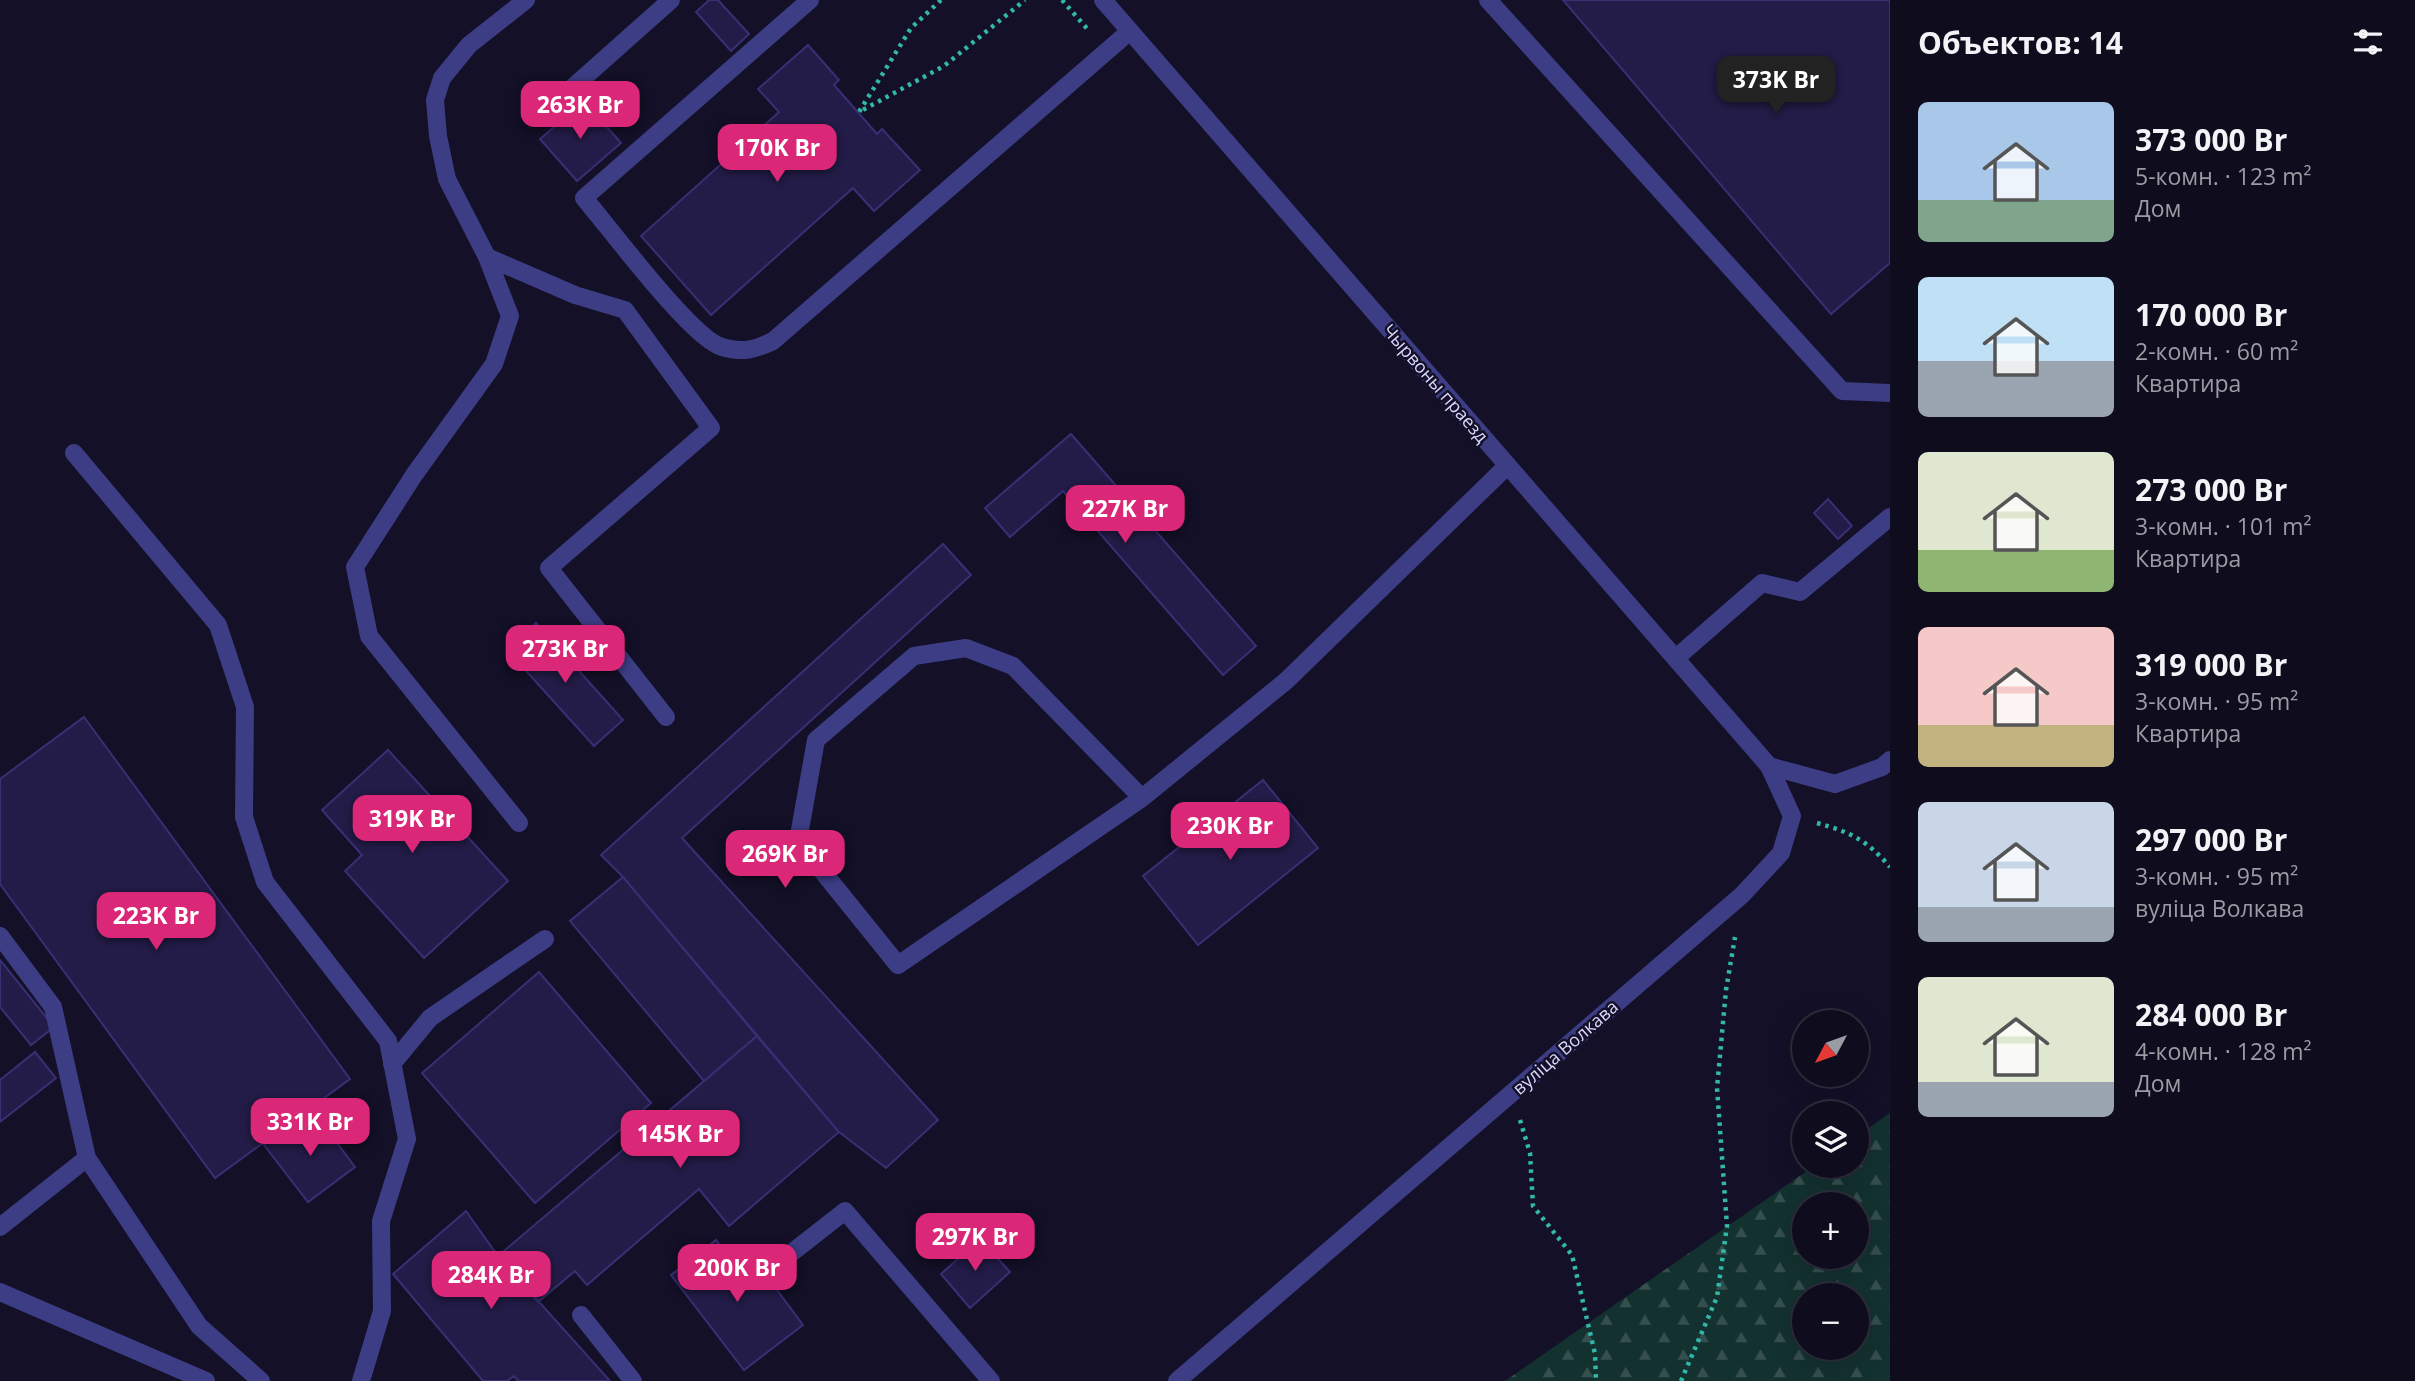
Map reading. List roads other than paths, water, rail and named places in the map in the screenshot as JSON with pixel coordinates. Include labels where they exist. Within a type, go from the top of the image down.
[{"type":"street","points":[[519,823],[369,636],[355,567],[414,475],[494,364],[510,316],[487,257],[447,179],[438,136],[435,100],[442,78],[469,45],[526,0]]},
{"type":"street","points":[[553,105],[671,0]]},
{"type":"street","points":[[810,0],[584,198],[694,329],[720,347],[752,351],[773,341],[1130,31]]},
{"type":"street","name":"Чырвоны праезд","points":[[1103,0],[1769,766]]},
{"type":"street","points":[[1488,0],[1842,391],[1890,393]]},
{"type":"street","points":[[487,257],[575,295],[625,310],[711,428],[549,568],[666,717]]},
{"type":"street","points":[[74,453],[218,625],[245,707],[244,817],[265,882],[388,1041],[407,1139],[381,1221],[382,1311],[360,1381]]},
{"type":"street","points":[[1142,798],[1013,666],[966,648],[914,656],[816,740],[798,841],[898,965],[1142,798],[1286,681],[1507,466]]},
{"type":"street","points":[[1676,658],[1762,583],[1800,592],[1890,517]]},
{"type":"street","points":[[1769,766],[1835,783],[1882,767],[1890,760]]},
{"type":"street","name":"вуліца Волкава","points":[[1177,1381],[1742,895],[1781,853],[1792,816],[1769,766]]},
{"type":"street","points":[[0,936],[53,1007],[87,1158],[199,1326],[261,1381]]},
{"type":"street","points":[[392,1064],[430,1018],[545,939]]},
{"type":"street","points":[[0,1227],[87,1158]]},
{"type":"street","points":[[776,1265],[845,1211],[991,1381]]},
{"type":"street","points":[[0,1292],[206,1381]]},
{"type":"street","points":[[581,1315],[633,1381]]}]
